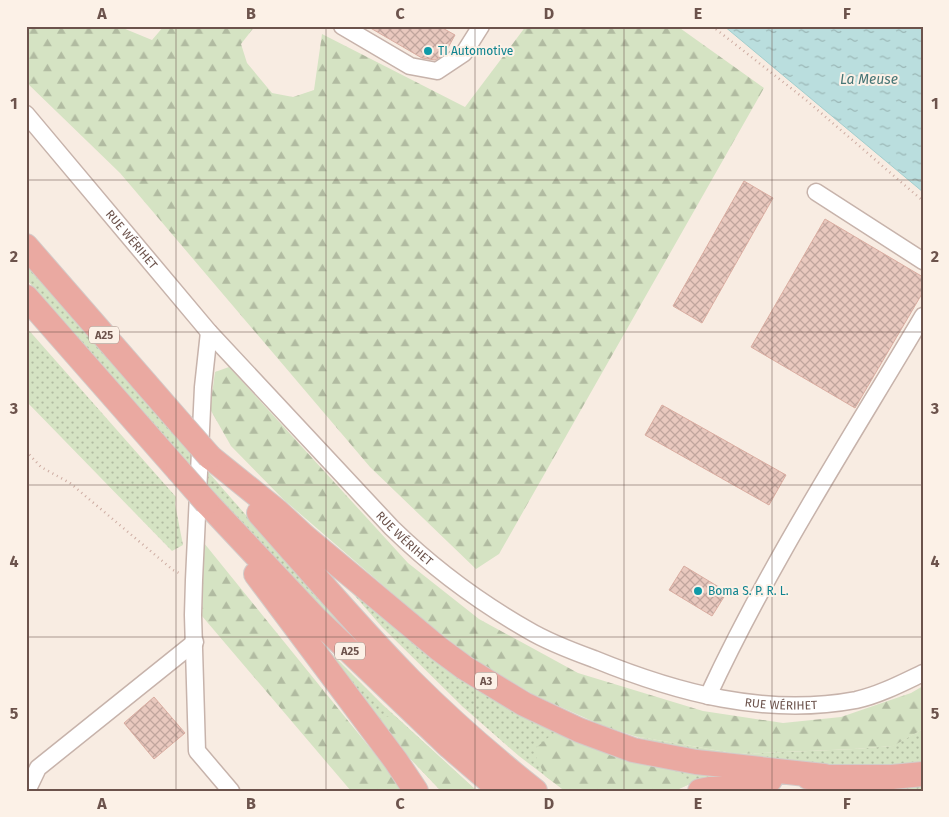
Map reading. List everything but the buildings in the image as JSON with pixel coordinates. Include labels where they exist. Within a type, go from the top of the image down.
[{"type":"highway","name":"A25","points":[[26,246],[337,602],[410,680],[506,768],[535,791]]},
{"type":"highway","name":"A25","points":[[26,297],[208,504],[316,619],[450,747],[501,791]]},
{"type":"highway","name":"A3","points":[[210,457],[278,511],[305,537],[438,648],[480,678],[524,704],[579,730],[642,752],[696,762],[824,776]]},
{"type":"highway","points":[[208,504],[262,583],[396,761],[416,791]]},
{"type":"highway","points":[[396,761],[428,791]]},
{"type":"highway","name":"A3","points":[[700,791],[749,781],[824,776],[877,777],[923,774]]},
{"type":"street","points":[[342,26],[410,66],[437,71],[464,53],[481,26]]},
{"type":"street","name":"RUE WÉRIHET","points":[[26,114],[209,332],[392,528],[416,551],[483,602],[529,632],[630,674],[708,696],[746,704],[822,705],[858,699],[891,688],[923,673]]},
{"type":"street","points":[[816,192],[923,261]]},
{"type":"street","points":[[708,696],[728,653],[791,538],[923,316]]},
{"type":"street","points":[[209,332],[203,388],[194,580],[193,615],[197,751],[231,791]]},
{"type":"street","points":[[27,791],[38,768],[195,642]]},
{"type":"path","points":[[712,26],[806,100],[923,201]]},
{"type":"path","points":[[26,452],[41,467],[70,483],[173,570],[194,580]]},
{"type":"green space","points":[[26,26],[118,26],[152,40],[164,26],[255,26],[241,44],[247,63],[272,93],[293,97],[314,90],[322,34],[465,107],[526,26],[677,26],[764,88],[499,554],[476,569],[370,467],[120,173],[26,82]]},
{"type":"green space","points":[[26,263],[361,647],[263,548],[26,279]]},
{"type":"green space","points":[[26,327],[176,497],[175,504],[183,545],[172,551],[26,401]]},
{"type":"green space","points":[[229,367],[408,563],[479,619],[578,673],[703,711],[783,723],[841,717],[911,693],[923,686],[923,729],[893,746],[738,754],[634,736],[601,725],[534,695],[472,658],[422,619],[283,499],[231,446],[210,409],[215,372]]},
{"type":"green space","points":[[204,543],[405,791],[351,791],[202,616]]},
{"type":"green space","points":[[335,573],[401,629],[674,769],[721,777],[690,784],[674,791],[565,791],[519,756],[463,707],[382,627]]},
{"type":"green space","points":[[328,650],[382,704],[477,791],[441,791],[403,751]]},
{"type":"green space","points":[[395,716],[477,791],[441,791],[403,751],[377,718]]},
{"type":"green space","points":[[923,729],[923,764],[865,766],[790,764],[678,749],[634,736],[738,754],[892,746]]},
{"type":"green space","points":[[570,734],[674,769],[690,784],[674,791],[565,791],[545,776],[533,750],[549,737]]},
{"type":"green space","points":[[923,785],[923,791],[859,791],[870,786]]},
{"type":"water","name":"La Meuse","points":[[724,26],[923,26],[923,192]]},
{"type":"place","name":"TI Automotive","points":[[428,51]]},
{"type":"place","name":"Boma S. P. R. L.","points":[[698,591]]}]
